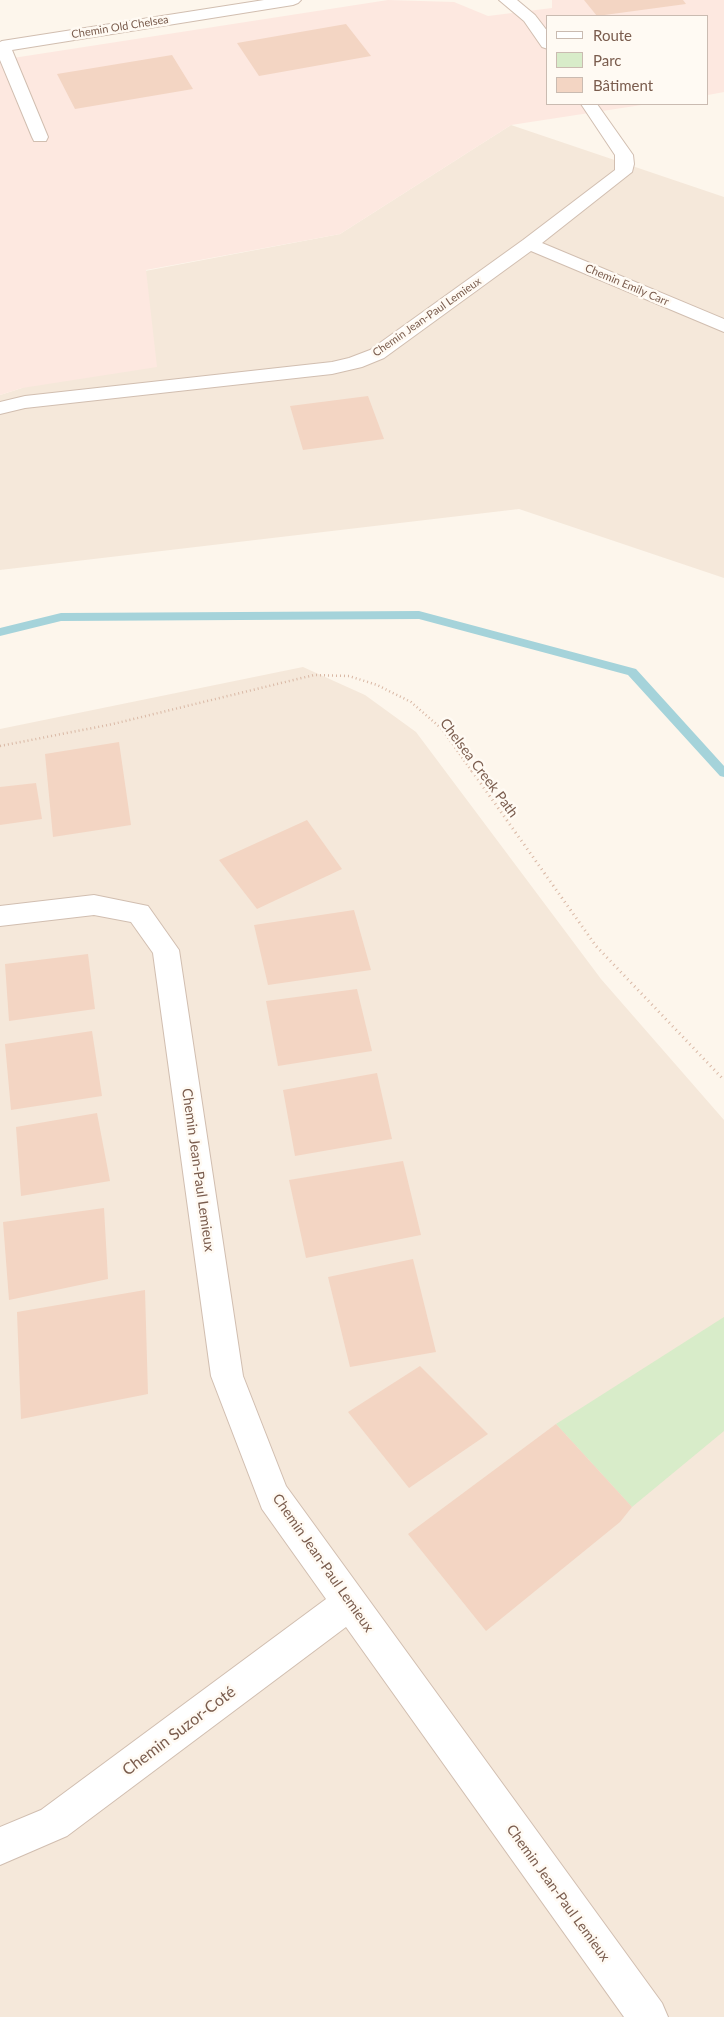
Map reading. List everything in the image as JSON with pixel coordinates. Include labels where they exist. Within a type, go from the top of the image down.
[{"type":"street","name":"Chemin Old Chelsea","points":[[1,42],[237,4],[293,0]]},
{"type":"street","points":[[507,0],[530,18],[546,41]]},
{"type":"street","points":[[525,0],[530,18]]},
{"type":"street","points":[[1,42],[40,137]]},
{"type":"street","name":"Chemin Jean-Paul Lemieux","points":[[0,408],[25,402],[332,368],[355,364],[377,354],[529,244],[623,172],[625,164],[624,155],[590,105]]},
{"type":"street","name":"Chemin Emily Carr","points":[[529,244],[724,326]]},
{"type":"street","name":"Chemin Jean-Paul Lemieux","points":[[0,916],[94,905],[139,913],[166,950],[227,1376],[274,1498],[648,2017]]},
{"type":"street","name":"Chemin Suzor-Coté","points":[[0,1846],[54,1823],[350,1603]]},
{"type":"path","name":"Chelsea Creek Path","points":[[0,746],[113,724],[314,675],[349,676],[377,685],[411,702],[442,729],[596,946],[724,1080]]},
{"type":"shaded area","points":[[388,0],[454,2],[488,16],[552,8],[552,0],[724,0],[724,92],[709,95],[709,15],[546,15],[546,105],[641,105],[511,125],[340,234],[146,270],[157,367],[22,388],[0,395],[0,60]]},
{"type":"shaded area","points":[[511,125],[724,197],[724,578],[519,509],[0,570],[0,395],[22,388],[145,271],[340,234]]},
{"type":"shaded area","points":[[303,667],[365,695],[416,732],[601,979],[724,1120],[724,2017],[0,2017],[0,729]]},
{"type":"green space","points":[[724,1317],[724,1431],[632,1507],[556,1424]]},
{"type":"building","points":[[584,0],[683,0],[686,4],[604,15],[596,15]]},
{"type":"building","points":[[346,24],[371,56],[259,76],[237,43]]},
{"type":"building","points":[[172,55],[193,89],[75,109],[57,74]]},
{"type":"building","points":[[368,396],[384,439],[303,450],[290,406]]},
{"type":"building","points":[[119,742],[131,825],[53,837],[45,754]]},
{"type":"building","points":[[36,783],[42,819],[0,825],[0,787]]},
{"type":"building","points":[[307,820],[342,869],[257,909],[219,860]]},
{"type":"building","points":[[354,910],[371,970],[268,985],[254,925]]},
{"type":"building","points":[[88,954],[95,1009],[9,1021],[5,964]]},
{"type":"building","points":[[357,989],[372,1051],[278,1066],[266,1001]]},
{"type":"building","points":[[92,1031],[102,1096],[11,1110],[5,1044]]},
{"type":"building","points":[[377,1073],[392,1139],[295,1156],[283,1090]]},
{"type":"building","points":[[97,1113],[110,1181],[21,1196],[16,1127]]},
{"type":"building","points":[[403,1161],[421,1235],[306,1258],[289,1180]]},
{"type":"building","points":[[104,1208],[108,1279],[9,1300],[3,1222]]},
{"type":"building","points":[[413,1259],[436,1352],[350,1367],[328,1277]]},
{"type":"building","points":[[145,1290],[148,1394],[21,1419],[17,1312]]},
{"type":"building","points":[[420,1366],[488,1434],[409,1488],[348,1412]]},
{"type":"building","points":[[556,1424],[632,1507],[620,1522],[486,1631],[408,1534]]},
{"type":"waterway","points":[[0,632],[61,617],[419,615],[632,672],[724,773]]}]
